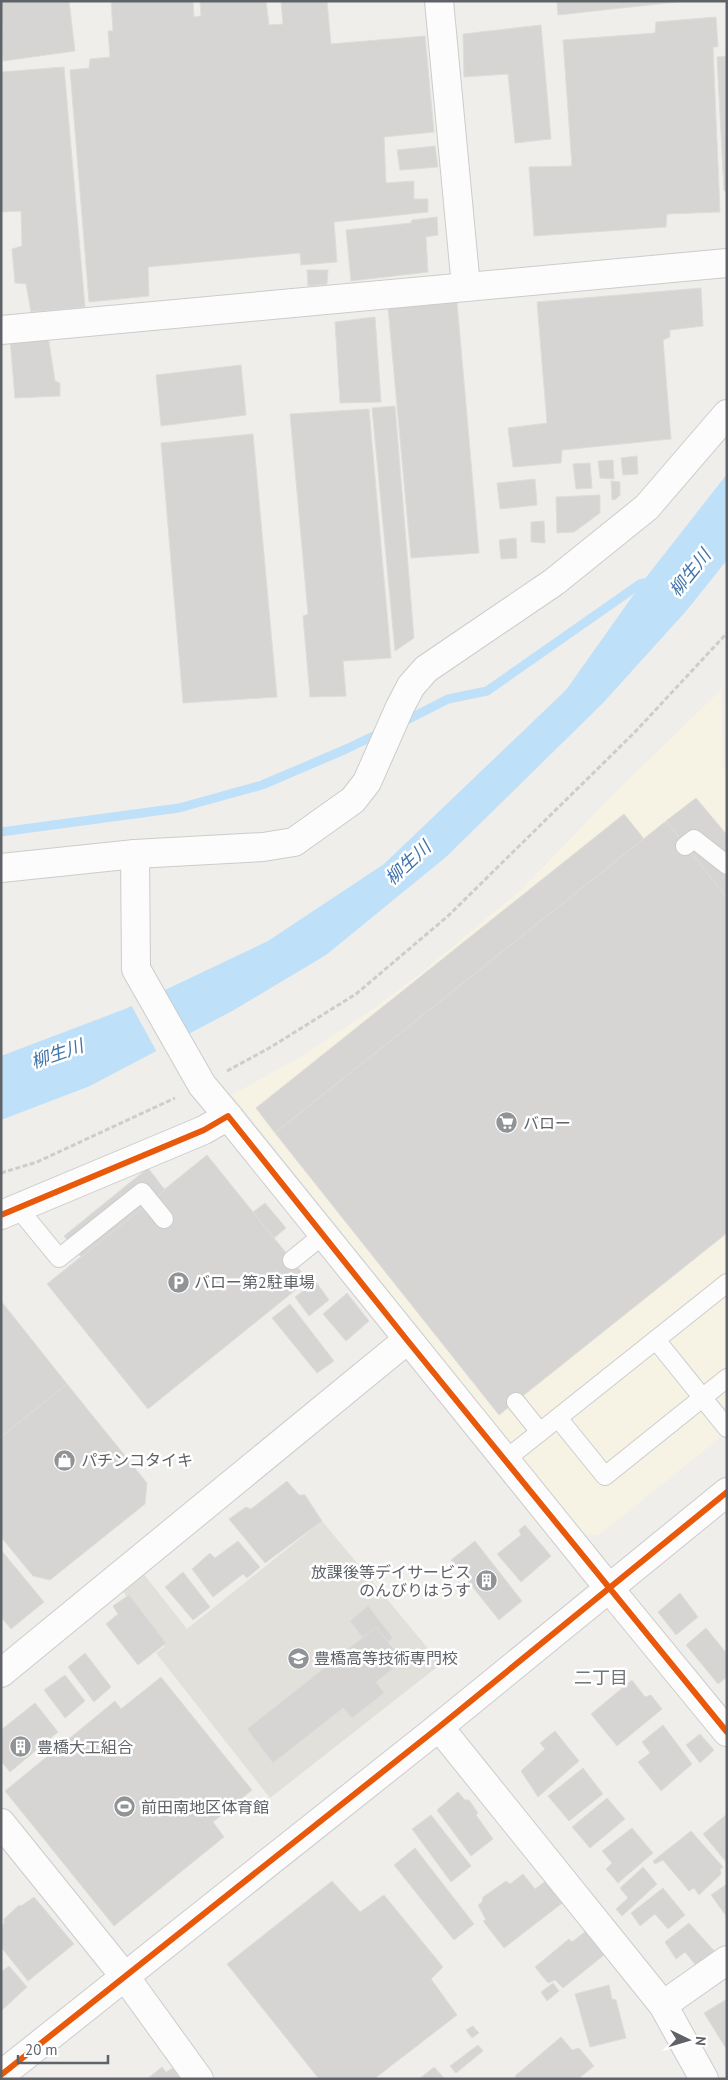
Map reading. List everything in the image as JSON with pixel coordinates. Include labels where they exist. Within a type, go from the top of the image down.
[{"type":"street","points":[[439,1],[466,287]]},
{"type":"street","points":[[1,330],[727,263]]},
{"type":"street","points":[[1,868],[135,854],[263,847],[294,842],[353,800],[367,782],[411,686],[426,669],[554,582],[647,507],[727,414]]},
{"type":"street","points":[[135,854],[136,969],[200,1081],[407,1340],[727,1732]]},
{"type":"street","points":[[10,1211],[204,1130],[228,1116]]},
{"type":"street","points":[[1,1673],[407,1340]]},
{"type":"street","points":[[1,2075],[126,1978],[439,1727],[608,1587],[727,1492]]},
{"type":"street","points":[[439,1727],[663,2006],[704,2079]]},
{"type":"street","points":[[1,1824],[126,1978],[199,2079]]},
{"type":"street","points":[[663,2006],[727,1960]]},
{"type":"lane","points":[[685,846],[694,839],[727,865]]},
{"type":"lane","points":[[10,1211],[66,1258],[142,1192],[164,1219]]},
{"type":"lane","points":[[292,1260],[323,1235]]},
{"type":"lane","points":[[505,1460],[727,1283]]},
{"type":"lane","points":[[656,1340],[727,1428]]},
{"type":"lane","points":[[558,1418],[604,1476],[727,1378]]},
{"type":"lane","points":[[516,1402],[540,1432]]},
{"type":"path","points":[[1,1173],[36,1162],[271,1047],[356,994],[448,916],[635,732],[727,633]]},
{"type":"shaded area","name":"バロー","points":[[721,690],[723,766],[727,776],[727,1432],[599,1535],[584,1534],[232,1095],[299,1058],[372,1010],[420,974],[522,889],[616,792]]},
{"type":"shaded area","name":"豊橋高等技術専門校","points":[[322,1521],[441,1664],[270,1798],[156,1653],[165,1646],[121,1589],[142,1572],[187,1629]]},
{"type":"water","name":"柳生川","points":[[727,474],[727,560],[687,610],[603,703],[446,857],[326,955],[234,1010],[90,1086],[1,1120],[1,1056],[125,1009],[268,941],[384,864],[566,690],[644,580]]},
{"type":"pier","points":[[163,988],[190,1037],[158,1054],[130,1003]]},
{"type":"building","points":[[1,1],[69,1],[75,51],[3,61]]},
{"type":"building","points":[[111,1],[193,1],[194,17],[201,16],[200,1],[266,1],[269,25],[283,24],[281,1],[327,1],[331,44],[425,36],[434,132],[384,137],[386,183],[414,181],[414,199],[428,199],[428,212],[334,222],[337,262],[301,265],[300,253],[148,267],[149,296],[89,302],[70,70],[89,68],[90,59],[110,57],[108,31],[113,31]]},
{"type":"building","points":[[557,1],[685,1],[558,15]]},
{"type":"building","points":[[716,17],[718,47],[713,47],[720,212],[667,214],[666,227],[534,236],[529,167],[572,166],[563,40],[655,33],[656,22]]},
{"type":"building","points":[[541,25],[551,139],[515,143],[508,74],[464,77],[463,34]]},
{"type":"building","points":[[727,56],[727,191],[724,191],[717,57]]},
{"type":"building","points":[[64,67],[85,307],[31,312],[26,284],[15,283],[12,249],[22,246],[21,211],[1,212],[1,72]]},
{"type":"building","points":[[435,146],[438,167],[400,170],[397,150]]},
{"type":"building","points":[[437,217],[438,235],[426,237],[428,272],[351,281],[346,230],[411,223],[412,220]]},
{"type":"building","points":[[307,270],[328,270],[327,284],[308,286]]},
{"type":"building","points":[[701,288],[703,326],[670,330],[670,337],[663,340],[671,439],[562,450],[561,463],[513,467],[508,428],[547,423],[537,302]]},
{"type":"building","points":[[457,302],[479,553],[411,558],[388,308]]},
{"type":"building","points":[[375,317],[381,402],[340,403],[335,322]]},
{"type":"building","points":[[48,336],[55,381],[60,383],[60,396],[15,398],[10,339]]},
{"type":"building","points":[[241,365],[246,415],[161,426],[156,375]]},
{"type":"building","points":[[395,406],[414,638],[395,651],[372,408]]},
{"type":"building","points":[[369,409],[391,658],[343,661],[346,696],[310,697],[303,616],[308,614],[290,414]]},
{"type":"building","points":[[253,434],[277,697],[183,703],[161,443]]},
{"type":"building","points":[[637,456],[638,474],[623,475],[621,458]]},
{"type":"building","points":[[613,460],[614,479],[600,478],[598,461]]},
{"type":"building","points":[[590,463],[592,488],[576,489],[573,464]]},
{"type":"building","points":[[535,479],[537,505],[500,509],[497,483]]},
{"type":"building","points":[[611,481],[620,482],[620,495],[612,500]]},
{"type":"building","points":[[600,495],[600,513],[574,532],[557,533],[556,497]]},
{"type":"building","points":[[544,521],[545,543],[531,542],[531,522]]},
{"type":"building","points":[[516,538],[517,558],[501,559],[499,540]]},
{"type":"building","points":[[696,798],[727,835],[727,898],[669,826],[665,825],[666,821]]},
{"type":"building","points":[[624,814],[644,839],[275,1133],[256,1108]]},
{"type":"building","name":"バロー","points":[[666,821],[727,898],[727,1233],[499,1415],[275,1133]]},
{"type":"building","name":"バロー第2駐車場","points":[[207,1155],[308,1280],[148,1409],[47,1284]]},
{"type":"building","points":[[148,1168],[165,1190],[81,1257],[64,1236]]},
{"type":"building","points":[[265,1203],[286,1228],[274,1238],[253,1212]]},
{"type":"building","points":[[316,1282],[329,1300],[309,1316],[295,1297]]},
{"type":"building","points":[[347,1293],[369,1321],[346,1341],[323,1314]]},
{"type":"building","points":[[1,1301],[67,1384],[1,1437]]},
{"type":"building","points":[[290,1304],[334,1361],[317,1373],[272,1318]]},
{"type":"building","name":"パチンコタイキ","points":[[67,1384],[147,1483],[145,1504],[50,1580],[33,1576],[1,1537],[1,1437]]},
{"type":"building","points":[[287,1481],[299,1495],[305,1495],[322,1521],[265,1563],[229,1519],[246,1507],[251,1509]]},
{"type":"building","points":[[525,1525],[551,1556],[521,1582],[497,1554],[521,1535],[519,1530]]},
{"type":"building","points":[[238,1541],[260,1567],[247,1578],[243,1574],[213,1597],[192,1569],[210,1553],[215,1558]]},
{"type":"building","name":"放課後等デイサービス のんびりはうす","points":[[475,1541],[522,1601],[499,1620],[451,1560]]},
{"type":"building","points":[[1,1550],[44,1602],[11,1629],[1,1617]]},
{"type":"building","points":[[183,1572],[210,1607],[193,1620],[165,1587]]},
{"type":"building","points":[[680,1593],[698,1617],[676,1635],[658,1612]]},
{"type":"building","points":[[129,1595],[166,1643],[138,1665],[106,1624],[118,1614],[113,1606]]},
{"type":"building","points":[[368,1606],[393,1638],[388,1642],[376,1627],[363,1638],[350,1621]]},
{"type":"building","points":[[376,1627],[403,1661],[376,1682],[384,1693],[352,1718],[343,1708],[273,1763],[247,1729]]},
{"type":"building","points":[[706,1628],[727,1654],[727,1677],[718,1684],[686,1645]]},
{"type":"building","points":[[85,1653],[111,1687],[94,1702],[68,1667]]},
{"type":"building","points":[[65,1675],[85,1701],[65,1718],[44,1690]]},
{"type":"building","name":"前田南地区体育館","points":[[161,1677],[252,1790],[213,1822],[224,1837],[114,1926],[5,1791],[115,1701],[121,1709]]},
{"type":"building","points":[[632,1680],[645,1697],[651,1695],[662,1709],[617,1746],[591,1714]]},
{"type":"building","name":"豊橋大工組合","points":[[35,1703],[58,1732],[10,1772],[1,1761],[1,1730]]},
{"type":"building","points":[[663,1725],[692,1764],[661,1791],[638,1762],[650,1753],[642,1742]]},
{"type":"building","points":[[555,1731],[579,1761],[538,1797],[521,1771],[545,1749],[540,1743]]},
{"type":"building","points":[[700,1734],[714,1750],[700,1763],[686,1745]]},
{"type":"building","points":[[583,1768],[603,1794],[569,1821],[548,1796]]},
{"type":"building","points":[[458,1792],[465,1800],[469,1800],[478,1813],[476,1815],[493,1839],[471,1856],[437,1810]]},
{"type":"building","points":[[607,1798],[625,1819],[590,1848],[572,1827]]},
{"type":"building","points":[[727,1814],[727,1863],[703,1834]]},
{"type":"building","points":[[431,1815],[471,1866],[451,1882],[412,1829]]},
{"type":"building","points":[[632,1828],[653,1853],[618,1883],[606,1869],[612,1863],[602,1851]]},
{"type":"building","points":[[691,1831],[723,1867],[720,1869],[721,1874],[699,1895],[694,1888],[689,1891],[663,1860],[655,1864],[653,1861]]},
{"type":"building","points":[[415,1848],[474,1924],[454,1940],[394,1865]]},
{"type":"building","points":[[643,1867],[657,1884],[622,1916],[616,1909],[628,1898],[620,1888]]},
{"type":"building","points":[[523,1874],[535,1889],[547,1880],[565,1901],[504,1948],[483,1921],[486,1920],[478,1905],[482,1902],[483,1897],[506,1881],[510,1884]]},
{"type":"building","points":[[332,1881],[360,1912],[384,1895],[443,1967],[431,1979],[457,2015],[374,2079],[319,2079],[227,1964]]},
{"type":"building","points":[[727,1884],[727,1917],[711,1895]]},
{"type":"building","points":[[663,1888],[685,1915],[668,1929],[655,1914],[640,1926],[631,1913]]},
{"type":"building","points":[[34,1897],[74,1944],[28,1981],[1,1947],[1,1926],[4,1924],[4,1919],[19,1905],[21,1906]]},
{"type":"building","points":[[689,1923],[717,1954],[698,1968],[685,1952],[676,1959],[665,1942]]},
{"type":"building","points":[[586,1931],[604,1955],[563,1988],[555,1980],[548,1983],[535,1967],[569,1939],[572,1942]]},
{"type":"building","points":[[9,1966],[27,1987],[1,2011],[1,1972]]},
{"type":"building","points":[[553,1983],[559,1991],[547,2001],[541,1992]]},
{"type":"building","points":[[609,1985],[612,1999],[616,2000],[626,2038],[590,2047],[575,1994]]},
{"type":"building","points":[[727,1999],[727,2050],[704,2013]]},
{"type":"building","points":[[473,2026],[479,2033],[472,2038],[466,2030]]},
{"type":"building","points":[[561,2037],[572,2050],[579,2048],[594,2066],[578,2079],[517,2079],[515,2076]]},
{"type":"building","points":[[478,2045],[483,2051],[456,2073],[450,2066]]},
{"type":"building","points":[[162,2067],[166,2072],[173,2068],[180,2079],[147,2079]]},
{"type":"building","points":[[434,2067],[445,2079],[419,2079]]},
{"type":"waterway","points":[[401,723],[448,699],[487,691],[640,584],[653,581]]},
{"type":"waterway","points":[[1,832],[179,808],[262,785],[382,732]]},
{"type":"cycle path","points":[[1,1215],[204,1130],[228,1116],[407,1340],[727,1732]]},
{"type":"cycle path","points":[[1,2075],[439,1727],[727,1492]]},
{"type":"place","name":"バロー","points":[[507,1123]]},
{"type":"place","name":"バロー第2駐車場","points":[[178,1282]]},
{"type":"place","name":"パチンコタイキ","points":[[65,1460]]},
{"type":"place","name":"放課後等デイサービス のんびりはうす","points":[[487,1581]]},
{"type":"place","name":"豊橋高等技術専門校","points":[[298,1658]]},
{"type":"place","name":"豊橋大工組合","points":[[21,1747]]},
{"type":"place","name":"前田南地区体育館","points":[[125,1807]]},
{"type":"district","name":"二丁目","points":[[601,1678]]}]
